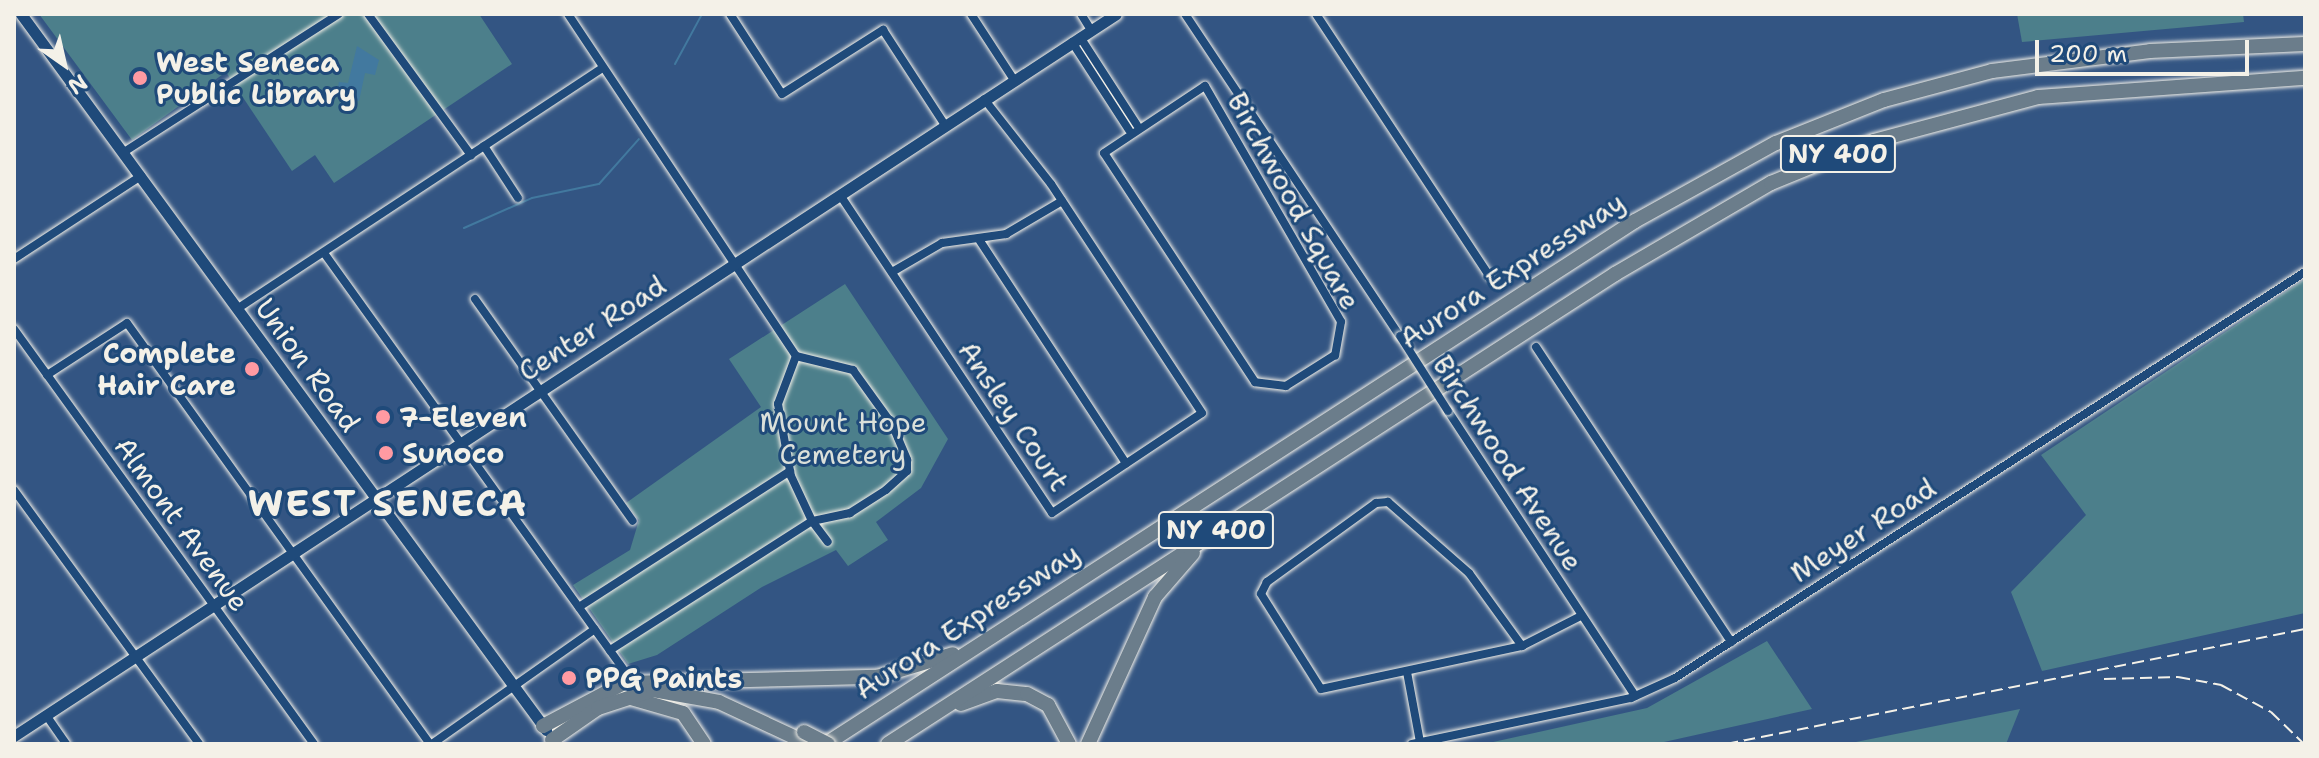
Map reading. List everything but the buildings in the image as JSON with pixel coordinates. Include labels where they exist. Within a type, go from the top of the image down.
[{"type":"highway","name":"Aurora Expressway","points":[[827,744],[983,641],[1731,164],[1830,119],[1952,81],[2081,58],[2305,44]]},
{"type":"highway","name":"Aurora Expressway","points":[[888,744],[1230,520],[1668,240],[1784,177],[1888,136],[2023,101],[2305,78]]},
{"type":"highway","points":[[1088,744],[1155,597],[1230,520]]},
{"type":"highway","points":[[543,726],[593,694],[661,678],[877,677],[983,641]]},
{"type":"highway","points":[[661,678],[734,699],[803,738]]},
{"type":"highway","points":[[942,711],[997,691],[1027,694],[1048,705],[1069,744]]},
{"type":"highway","points":[[554,742],[626,697],[680,692],[827,744]]},
{"type":"highway","points":[[626,697],[683,713],[704,744]]},
{"type":"main road","name":"Union Road","points":[[21,14],[554,742]]},
{"type":"main road","name":"Center Road","points":[[14,736],[1116,14]]},
{"type":"street","points":[[124,152],[339,14]]},
{"type":"street","points":[[368,14],[471,155]]},
{"type":"street","points":[[568,14],[796,356],[853,370],[892,424],[907,460],[907,471],[886,490],[850,513],[812,521],[610,650]]},
{"type":"street","points":[[730,14],[782,94],[883,30],[945,125]]},
{"type":"street","points":[[971,14],[1014,80]]},
{"type":"street","points":[[1081,14],[1091,30]]},
{"type":"street","name":"Birchwood Avenue","points":[[1185,14],[1635,696]]},
{"type":"street","points":[[1316,14],[1490,277]]},
{"type":"street","points":[[1076,40],[1133,127]]},
{"type":"street","points":[[237,309],[603,68]]},
{"type":"street","name":"Birchwood Square","points":[[1205,86],[1341,322],[1335,355],[1286,386],[1255,382],[1104,153],[1133,127],[1205,86]]},
{"type":"street","name":"Ansley Court","points":[[840,195],[1052,513],[1202,413],[1062,201],[984,99]]},
{"type":"street","points":[[484,146],[518,198]]},
{"type":"street","points":[[14,259],[141,176]]},
{"type":"street","points":[[892,272],[942,243],[980,241],[1015,230],[1062,201]]},
{"type":"street","points":[[980,241],[1126,463]]},
{"type":"street","points":[[324,253],[624,670]]},
{"type":"street","name":"Meyer Road","points":[[1416,743],[1635,696],[1731,642],[2305,272]]},
{"type":"street","points":[[475,299],[633,521]]},
{"type":"street","points":[[47,375],[127,323],[431,744],[595,629]]},
{"type":"street","name":"Almont Avenue","points":[[14,329],[314,744]]},
{"type":"street","points":[[1536,347],[1731,642]]},
{"type":"street","points":[[796,356],[778,404],[790,471],[812,521],[828,542]]},
{"type":"street","points":[[579,607],[790,471]]},
{"type":"street","points":[[14,490],[199,744]]},
{"type":"street","points":[[1522,646],[1469,573],[1388,502],[1376,503],[1267,582],[1261,594],[1321,689],[1522,646],[1581,616]]},
{"type":"street","points":[[1407,672],[1416,743]]},
{"type":"street","points":[[46,715],[66,744]]},
{"type":"green space","points":[[39,14],[479,14],[512,64],[334,183],[315,155],[292,171],[226,72],[132,140]]},
{"type":"green space","points":[[2017,14],[2243,14],[2244,22],[2022,42]]},
{"type":"green space","points":[[2305,279],[2305,613],[2042,671],[2011,592],[2086,515],[2041,455]]},
{"type":"green space","name":"Mount Hope Cemetery","points":[[845,284],[948,439],[921,488],[876,522],[888,540],[848,566],[836,550],[762,587],[657,655],[628,664],[573,585],[630,550],[639,520],[626,503],[761,407],[729,359]]},
{"type":"green space","points":[[1767,641],[1812,709],[1655,744],[1484,744],[1647,708]]},
{"type":"green space","points":[[2020,709],[2006,744],[1846,744]]},
{"type":"water","points":[[357,46],[379,60],[375,75],[365,73],[359,101],[336,96],[339,82],[348,83]]},
{"type":"waterway","points":[[675,64],[702,14]]},
{"type":"waterway","points":[[464,228],[532,198],[599,184],[639,139]]},
{"type":"railway","points":[[1726,744],[2305,629]]},
{"type":"railway","points":[[2104,679],[2178,677],[2221,685],[2271,712],[2304,744]]},
{"type":"place","name":"West Seneca Public Library","points":[[140,78]]},
{"type":"place","name":"Complete Hair Care","points":[[252,369]]},
{"type":"place","name":"7-Eleven","points":[[383,417]]},
{"type":"place","name":"Sunoco","points":[[386,453]]},
{"type":"place","name":"PPG Paints","points":[[569,678]]},
{"type":"district","name":"WEST SENECA","points":[[388,504]]}]
